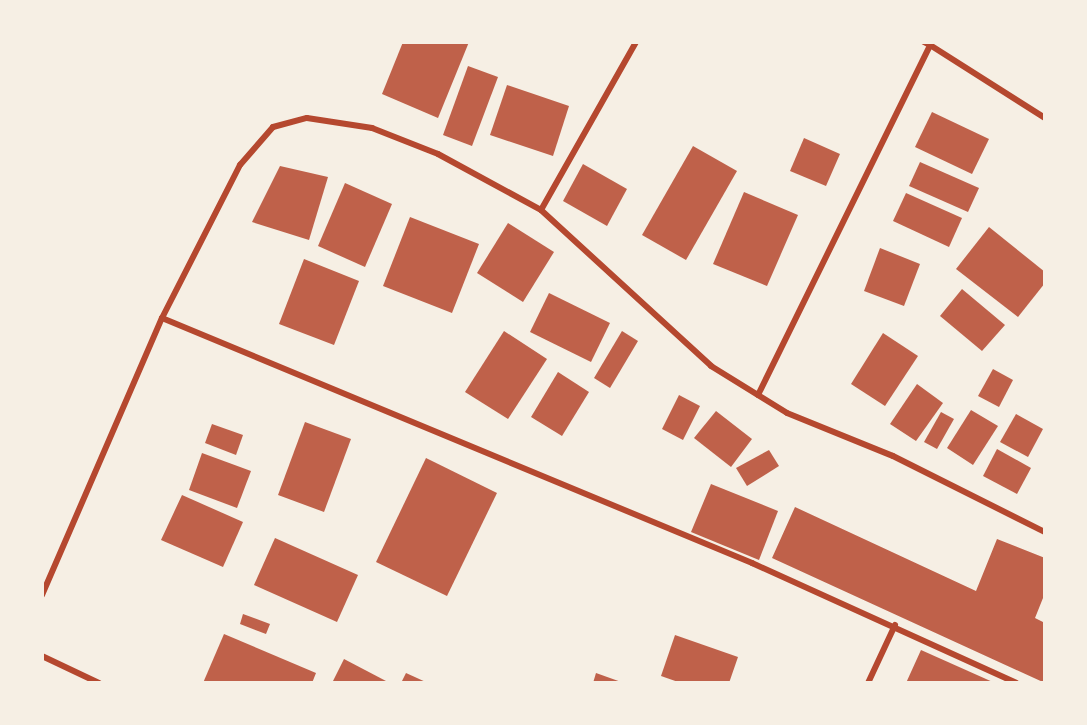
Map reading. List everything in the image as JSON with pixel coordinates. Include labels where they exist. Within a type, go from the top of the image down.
[{"type":"street","points":[[541,210],[636,42]]},
{"type":"street","points":[[758,395],[927,43],[1045,118]]},
{"type":"street","points":[[42,595],[162,318],[240,165],[273,127],[307,117],[372,128],[438,154],[541,210],[711,366],[758,395],[1045,532]]},
{"type":"street","points":[[162,318],[895,625],[1016,683]]},
{"type":"street","points":[[868,683],[895,625]]},
{"type":"street","points":[[42,656],[99,683]]},
{"type":"building","points":[[403,42],[469,42],[438,118],[382,94]]},
{"type":"building","points":[[468,66],[498,77],[472,146],[443,135]]},
{"type":"building","points":[[507,85],[569,106],[553,156],[490,135]]},
{"type":"building","points":[[932,112],[989,139],[972,174],[915,147]]},
{"type":"building","points":[[804,138],[840,154],[826,186],[790,171]]},
{"type":"building","points":[[693,146],[737,171],[686,260],[642,235]]},
{"type":"building","points":[[920,162],[979,188],[968,212],[909,186]]},
{"type":"building","points":[[583,164],[627,189],[607,226],[563,201]]},
{"type":"building","points":[[280,166],[328,177],[309,240],[252,222]]},
{"type":"building","points":[[345,183],[392,204],[365,267],[318,246]]},
{"type":"building","points":[[744,192],[798,215],[767,286],[713,264]]},
{"type":"building","points":[[906,193],[962,218],[949,247],[893,221]]},
{"type":"building","points":[[410,217],[479,244],[452,313],[383,286]]},
{"type":"building","points":[[508,223],[554,252],[523,302],[477,273]]},
{"type":"building","points":[[989,227],[1045,272],[1045,283],[1018,317],[956,269]]},
{"type":"building","points":[[880,248],[920,264],[904,306],[864,291]]},
{"type":"building","points":[[304,259],[359,281],[334,345],[279,324]]},
{"type":"building","points":[[962,289],[1005,325],[982,351],[940,316]]},
{"type":"building","points":[[549,293],[610,323],[591,362],[530,332]]},
{"type":"building","points":[[504,331],[547,359],[508,419],[465,392]]},
{"type":"building","points":[[622,331],[638,341],[610,388],[594,378]]},
{"type":"building","points":[[883,333],[918,356],[885,406],[851,384]]},
{"type":"building","points":[[993,369],[1013,380],[999,407],[978,396]]},
{"type":"building","points":[[558,372],[589,392],[562,436],[531,417]]},
{"type":"building","points":[[917,384],[943,403],[916,441],[890,424]]},
{"type":"building","points":[[679,395],[700,406],[683,440],[662,429]]},
{"type":"building","points":[[971,410],[998,426],[973,465],[947,448]]},
{"type":"building","points":[[716,411],[752,439],[731,467],[694,438]]},
{"type":"building","points":[[941,412],[954,419],[937,449],[924,442]]},
{"type":"building","points":[[1016,414],[1043,429],[1028,457],[1000,442]]},
{"type":"building","points":[[305,422],[351,439],[324,512],[278,495]]},
{"type":"building","points":[[212,424],[243,435],[236,455],[205,443]]},
{"type":"building","points":[[997,449],[1031,468],[1017,494],[983,476]]},
{"type":"building","points":[[769,450],[779,466],[747,486],[736,468]]},
{"type":"building","points":[[202,453],[251,471],[237,508],[189,490]]},
{"type":"building","points":[[426,458],[497,493],[447,596],[376,562]]},
{"type":"building","points":[[711,484],[778,511],[759,560],[691,532]]},
{"type":"building","points":[[182,495],[243,522],[223,567],[161,540]]},
{"type":"building","points":[[795,507],[976,591],[997,539],[1045,558],[1045,593],[1035,618],[1045,623],[1045,683],[772,558]]},
{"type":"building","points":[[275,538],[358,575],[337,622],[254,585]]},
{"type":"building","points":[[243,614],[270,624],[266,634],[240,624]]},
{"type":"building","points":[[224,634],[316,673],[312,683],[203,683]]},
{"type":"building","points":[[675,635],[738,657],[729,683],[681,683],[661,676]]},
{"type":"building","points":[[921,650],[995,683],[906,683]]},
{"type":"building","points":[[344,659],[386,681],[385,683],[332,683]]},
{"type":"building","points":[[406,673],[428,683],[401,683]]},
{"type":"building","points":[[596,673],[624,683],[593,683]]}]
